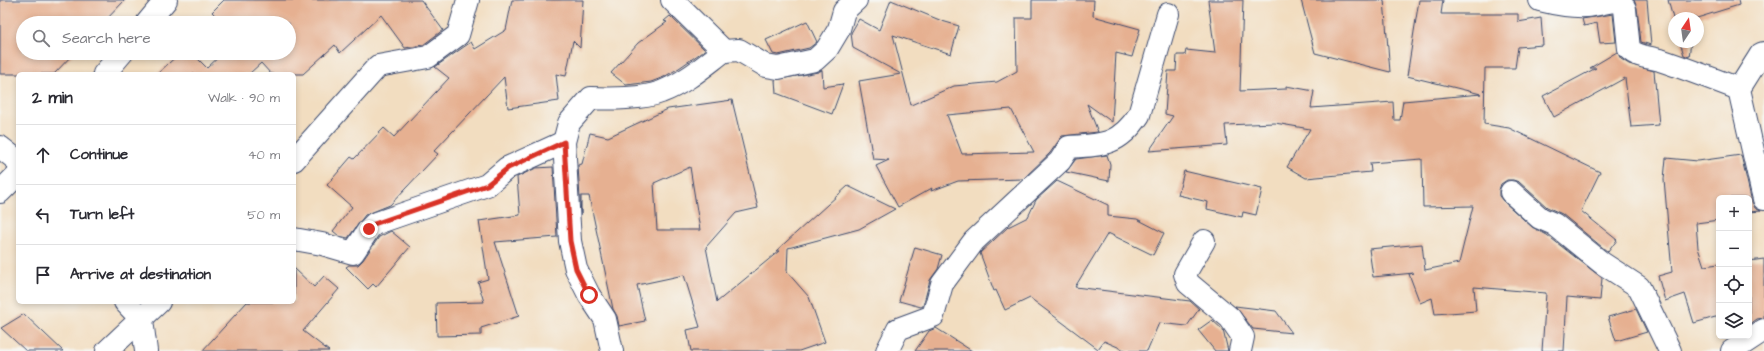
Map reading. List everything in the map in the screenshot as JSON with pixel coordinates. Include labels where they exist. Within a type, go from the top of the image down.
[{"type":"street","points":[[153,16],[166,0]]},
{"type":"street","points":[[296,158],[378,66],[428,57],[458,35],[468,0]]},
{"type":"street","points":[[672,0],[724,51]]},
{"type":"street","points":[[612,351],[605,319],[589,295],[576,269],[570,241],[564,142],[569,123],[591,98],[617,99],[660,93],[690,77],[724,51],[739,50],[766,66],[778,68],[815,60],[827,49],[839,29],[844,11],[856,0]]},
{"type":"street","points":[[1540,0],[1565,7],[1589,6],[1612,0],[1621,2],[1624,9],[1628,49],[1630,51],[1637,55],[1660,60],[1739,89]]},
{"type":"street","points":[[887,351],[898,329],[933,316],[942,284],[974,240],[1060,162],[1069,147],[1096,146],[1115,140],[1130,129],[1139,115],[1168,14]]},
{"type":"street","points":[[1764,53],[1761,54],[1739,89],[1764,199]]},
{"type":"street","points":[[106,72],[116,60]]},
{"type":"street","points":[[296,239],[322,244],[353,253],[374,224],[487,185],[508,168],[564,142]]},
{"type":"street","points":[[0,147],[16,159]]},
{"type":"street","points":[[0,192],[16,176]]},
{"type":"street","points":[[1511,192],[1540,218],[1554,224],[1602,263],[1639,287],[1670,351]]},
{"type":"street","points":[[1204,241],[1185,274],[1188,283],[1230,318],[1243,337],[1240,351]]},
{"type":"street","points":[[127,304],[142,320],[146,351]]},
{"type":"street","points":[[107,351],[142,320],[157,304]]},
{"type":"street","points":[[1732,351],[1764,330]]},
{"type":"building","points":[[0,0],[125,0],[110,16],[16,16],[16,60],[67,60],[56,72],[16,72],[16,74],[0,74]]},
{"type":"building","points":[[224,0],[421,0],[443,30],[423,45],[405,48],[381,15],[340,53],[335,45],[303,74],[296,74],[296,72],[269,72],[261,63],[251,72],[159,72],[172,60],[199,60],[207,68],[216,60],[296,60],[296,16],[216,16],[212,12]]},
{"type":"building","points":[[512,0],[583,0],[580,48],[573,41],[566,76],[556,74],[559,101],[508,108],[504,77],[434,151],[438,154],[390,205],[365,215],[348,238],[339,236],[333,231],[352,207],[327,185],[351,157],[354,159],[384,128],[394,137],[449,78],[435,67],[471,42],[475,49],[506,30]]},
{"type":"building","points":[[891,0],[942,21],[959,26],[951,54],[893,35],[911,105],[954,86],[997,82],[1017,71],[1016,18],[1032,18],[1032,0],[1094,0],[1093,16],[1140,29],[1132,57],[1116,53],[1112,122],[1087,104],[1098,132],[1062,136],[1050,153],[1023,179],[958,181],[931,191],[932,188],[898,207],[876,166],[889,160],[873,159],[859,81],[901,74],[853,48],[851,33],[859,19],[879,30]],"holes":[[[1011,109],[1034,152],[962,154],[947,115]]]},
{"type":"building","points":[[1208,0],[1243,0],[1240,91],[1286,89],[1286,86],[1314,91],[1311,108],[1393,102],[1394,120],[1400,120],[1403,101],[1481,94],[1407,76],[1419,0],[1443,0],[1441,14],[1518,14],[1518,22],[1541,18],[1543,45],[1518,47],[1515,68],[1485,68],[1484,124],[1509,128],[1600,172],[1581,211],[1617,240],[1608,252],[1562,214],[1547,207],[1519,182],[1507,180],[1501,184],[1499,190],[1499,196],[1503,201],[1532,227],[1547,235],[1602,278],[1600,300],[1567,297],[1564,351],[1542,351],[1546,293],[1474,287],[1476,311],[1435,314],[1432,298],[1420,303],[1409,274],[1414,273],[1373,277],[1369,249],[1422,244],[1425,270],[1459,263],[1473,206],[1423,207],[1422,159],[1370,163],[1371,172],[1306,178],[1287,167],[1310,129],[1275,123],[1225,125],[1227,145],[1149,151],[1173,116],[1165,114],[1168,71],[1176,71],[1177,55],[1185,55],[1186,50],[1215,53]]},
{"type":"building","points":[[1301,0],[1384,0],[1390,72],[1315,53]]},
{"type":"building","points":[[1634,0],[1647,0],[1651,45],[1641,42],[1637,8]]},
{"type":"building","points":[[1668,0],[1738,0],[1739,5],[1704,16],[1704,12],[1671,12]]},
{"type":"building","points":[[1613,14],[1616,42],[1600,43],[1597,23],[1584,26],[1582,19]]},
{"type":"building","points":[[670,16],[705,50],[664,77],[651,82],[626,85],[611,73],[638,43],[667,22],[664,21]]},
{"type":"building","points":[[807,21],[817,42],[809,48],[778,55],[773,54],[766,40]]},
{"type":"building","points":[[1682,48],[1690,48],[1689,57],[1684,55]]},
{"type":"building","points":[[1617,52],[1621,59],[1629,64],[1654,71],[1659,125],[1631,127],[1625,78],[1554,117],[1543,96],[1596,68],[1590,68]]},
{"type":"building","points":[[822,70],[823,87],[843,84],[832,114],[776,93],[775,80]]},
{"type":"building","points":[[732,100],[758,208],[736,213],[706,247],[717,302],[779,251],[776,251],[848,186],[895,209],[859,229],[788,248],[787,272],[809,297],[825,342],[799,351],[691,351],[687,330],[700,327],[684,275],[637,285],[645,321],[619,326],[617,316],[613,309],[589,196],[581,196],[581,215],[578,165],[582,164],[590,133],[608,137],[668,109]],"holes":[[[690,167],[700,230],[657,230],[654,183]]]},
{"type":"building","points":[[1107,155],[1110,164],[1109,181],[1066,172],[1076,159]]},
{"type":"building","points":[[1741,155],[1750,195],[1716,195],[1716,220],[1696,223],[1698,248],[1704,266],[1716,264],[1716,317],[1694,323],[1685,294],[1665,301],[1658,276],[1672,272],[1664,179],[1666,158],[1698,161]]},
{"type":"building","points":[[553,167],[557,237],[495,242],[519,316],[481,328],[481,335],[437,336],[436,303],[484,302],[478,282],[488,279],[479,221],[520,215],[517,177],[536,168]]},
{"type":"building","points":[[1184,171],[1262,189],[1256,215],[1243,212],[1242,217],[1207,209],[1208,202],[1178,195]]},
{"type":"building","points":[[1057,181],[1108,205],[1108,216],[1137,219],[1164,233],[1153,255],[1108,233],[1075,287],[1190,301],[1199,309],[1187,326],[1159,323],[1147,351],[1127,351],[1104,341],[1098,349],[1030,298],[1005,310],[996,290],[994,291],[980,253],[1008,227],[1028,217],[1036,200]]},
{"type":"building","points":[[1752,202],[1755,208],[1761,211],[1752,212]]},
{"type":"building","points":[[391,231],[410,247],[376,287],[373,284],[368,289],[346,267],[349,265],[358,265],[379,237]]},
{"type":"building","points":[[915,247],[942,255],[938,269],[930,280],[923,306],[921,307],[899,301]]},
{"type":"building","points":[[1764,259],[1764,318],[1757,319],[1752,323],[1752,267],[1752,261]]},
{"type":"building","points":[[296,270],[314,287],[324,276],[339,289],[303,331],[329,351],[202,351],[245,304],[296,304]]},
{"type":"building","points":[[1235,306],[1276,311],[1292,333],[1253,329]]},
{"type":"building","points":[[1636,309],[1647,332],[1616,341],[1608,317]]},
{"type":"building","points":[[24,314],[63,351],[26,351],[1,328]]},
{"type":"building","points":[[1212,320],[1223,330],[1228,351],[1215,351],[1198,330]]},
{"type":"building","points":[[936,328],[972,351],[915,351],[929,331]]},
{"type":"route","points":[[369,229],[374,224],[487,185],[508,168],[564,142],[570,241],[576,269],[589,295]]}]
